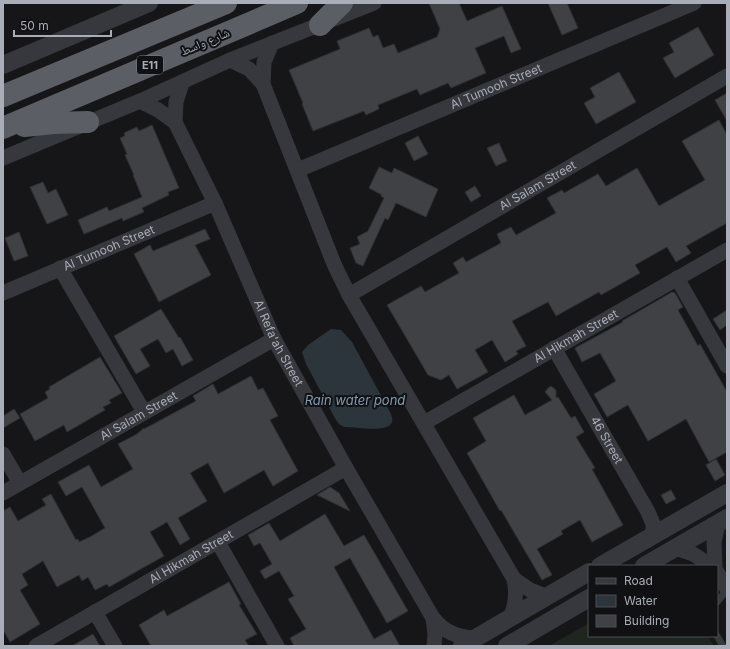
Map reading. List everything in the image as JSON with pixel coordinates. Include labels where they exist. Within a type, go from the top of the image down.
[{"type":"highway","name":"E11","points":[[3,96],[226,3]]},
{"type":"highway","name":"شارع واسط","points":[[3,128],[297,3]]},
{"type":"highway","points":[[320,26],[342,3]]},
{"type":"highway","points":[[3,128],[41,124],[88,122]]},
{"type":"street","points":[[3,158],[140,101],[230,60],[320,26],[374,3]]},
{"type":"street","name":"Al Tumooh Street","points":[[298,170],[694,3]]},
{"type":"street","points":[[3,65],[144,4]]},
{"type":"street","points":[[263,84],[264,62],[272,43]]},
{"type":"street","points":[[230,60],[249,69],[263,84],[334,264],[349,295],[514,579],[516,603],[510,618]]},
{"type":"street","name":"Al Salam Street","points":[[349,295],[727,76]]},
{"type":"street","name":"Al Refa'ah Street","points":[[175,122],[176,102],[182,82]]},
{"type":"street","name":"Al Refa'ah Street","points":[[140,101],[158,110],[175,122],[215,203],[274,338],[346,468],[433,618],[445,630],[468,642]]},
{"type":"street","name":"Al Tumooh Street","points":[[3,292],[215,203]]},
{"type":"street","name":"Al Hikmah Street","points":[[424,423],[727,250]]},
{"type":"street","points":[[60,268],[144,412]]},
{"type":"street","points":[[677,278],[727,366]]},
{"type":"street","name":"Al Salam Street","points":[[3,493],[274,338]]},
{"type":"street","name":"46 Street","points":[[554,348],[648,512],[653,524],[654,535]]},
{"type":"street","points":[[3,454],[20,483]]},
{"type":"street","name":"Al Hikmah Street","points":[[36,646],[346,468]]},
{"type":"street","points":[[602,565],[727,493]]},
{"type":"street","points":[[646,565],[723,521]]},
{"type":"street","points":[[714,565],[714,542],[723,521]]},
{"type":"street","points":[[218,542],[277,646]]},
{"type":"street","points":[[675,548],[693,554],[712,565]]},
{"type":"street","points":[[468,642],[588,573]]},
{"type":"street","points":[[718,574],[727,589]]},
{"type":"street","points":[[514,579],[530,590],[548,597]]},
{"type":"street","points":[[507,646],[588,599]]},
{"type":"street","points":[[95,612],[115,646]]},
{"type":"street","name":"Al Refa'ah Street","points":[[433,618],[435,634],[434,646]]},
{"type":"lane","points":[[718,601],[727,589]]},
{"type":"lane","points":[[718,637],[723,646]]},
{"type":"shaded area","points":[[588,624],[588,637],[709,637],[714,646],[549,646]]},
{"type":"water","name":"Rain water pond","points":[[331,329],[341,330],[352,342],[391,414],[392,421],[390,425],[375,429],[344,427],[336,420],[306,364],[302,352],[308,345]]},
{"type":"building","points":[[429,3],[459,3],[467,21],[502,6],[521,49],[511,53],[504,36],[475,48],[486,73],[451,88],[448,83],[420,95],[417,89],[378,105],[379,109],[366,115],[364,111],[313,131],[289,70],[340,49],[337,41],[369,28],[373,37],[378,35],[383,48],[394,44],[398,53],[437,37],[440,29]]},
{"type":"building","points":[[548,3],[567,3],[578,28],[562,35]]},
{"type":"building","points":[[698,27],[714,55],[675,78],[663,58],[674,52],[669,43]]},
{"type":"building","points":[[619,72],[636,102],[596,124],[584,103],[595,97],[590,88]]},
{"type":"building","points":[[727,93],[727,121],[715,100]]},
{"type":"building","points":[[719,120],[727,135],[727,223],[686,246],[691,253],[676,262],[667,247],[635,265],[640,273],[601,295],[599,292],[556,316],[548,302],[512,321],[526,346],[516,351],[518,354],[505,362],[492,340],[475,350],[488,372],[457,389],[449,375],[441,380],[428,375],[387,305],[421,286],[425,292],[459,273],[453,263],[463,257],[466,262],[501,243],[497,234],[511,227],[516,235],[556,213],[547,198],[562,190],[564,193],[598,174],[606,186],[637,168],[659,206],[705,180],[682,141]]},
{"type":"building","points":[[152,125],[179,188],[168,192],[169,195],[142,208],[144,212],[123,221],[122,218],[84,234],[78,220],[107,207],[109,211],[142,197],[125,155],[127,154],[120,138],[125,136],[124,133],[137,127],[139,131]]},
{"type":"building","points":[[418,136],[428,154],[414,161],[405,143]]},
{"type":"building","points":[[499,143],[507,161],[496,166],[487,148]]},
{"type":"building","points":[[379,167],[392,173],[394,168],[438,189],[426,217],[396,203],[388,220],[385,218],[363,266],[356,263],[350,248],[360,244],[357,237],[368,231],[384,198],[381,196],[382,195],[369,188]]},
{"type":"building","points":[[43,182],[48,193],[56,189],[68,215],[47,224],[30,187]]},
{"type":"building","points":[[475,186],[481,196],[471,202],[465,192]]},
{"type":"building","points":[[205,229],[210,239],[195,245],[211,275],[159,302],[134,254],[150,245],[153,251]]},
{"type":"building","points":[[19,232],[28,256],[14,261],[5,238]]},
{"type":"building","points":[[672,292],[675,293],[683,307],[678,310],[698,346],[700,344],[727,392],[727,452],[709,462],[686,419],[648,441],[628,405],[607,417],[594,394],[616,381],[600,353],[582,362],[575,348],[623,322],[622,321]]},
{"type":"building","points":[[161,309],[179,338],[180,337],[193,360],[182,366],[173,349],[166,353],[158,339],[140,349],[150,366],[136,374],[114,336]]},
{"type":"building","points":[[727,310],[727,325],[720,330],[713,319]]},
{"type":"building","points":[[100,357],[122,393],[109,400],[111,403],[103,407],[105,410],[67,432],[64,425],[35,441],[20,414],[48,398],[45,392],[50,389],[49,387]]},
{"type":"building","points":[[251,376],[258,390],[263,388],[278,416],[270,420],[298,471],[273,486],[264,470],[224,493],[208,463],[190,473],[207,501],[178,518],[190,539],[180,545],[167,522],[150,532],[164,556],[109,587],[107,584],[95,590],[88,577],[82,581],[79,575],[57,587],[43,561],[22,574],[28,585],[20,590],[40,624],[10,642],[3,630],[3,511],[10,507],[18,521],[46,505],[42,499],[51,494],[76,540],[78,539],[79,542],[90,537],[105,528],[82,487],[66,496],[58,482],[89,465],[101,487],[133,469],[118,444],[137,434],[144,428],[196,401],[193,396],[213,384],[218,394]]},
{"type":"building","points":[[551,386],[556,390],[556,398],[558,397],[571,418],[575,416],[584,432],[576,437],[595,468],[592,469],[623,525],[592,542],[580,520],[561,531],[563,534],[537,549],[552,575],[542,580],[467,453],[486,441],[473,418],[514,395],[525,415],[552,400],[545,392]]},
{"type":"building","points":[[14,409],[20,418],[3,428],[3,416]]},
{"type":"building","points":[[716,459],[725,475],[715,481],[706,465]]},
{"type":"building","points":[[330,487],[339,493],[350,511],[317,495]]},
{"type":"building","points":[[671,490],[676,499],[666,504],[661,495]]},
{"type":"building","points":[[325,514],[344,546],[364,535],[408,611],[387,623],[350,558],[334,567],[374,639],[391,630],[400,646],[294,646],[290,638],[306,629],[288,599],[294,596],[279,571],[265,579],[260,571],[272,564],[260,543],[254,546],[248,535],[269,523],[280,541]]},
{"type":"building","points":[[229,582],[241,604],[239,605],[257,634],[245,640],[249,646],[151,646],[139,625],[164,610],[167,616]]},
{"type":"building","points":[[93,634],[100,646],[72,646]]}]
